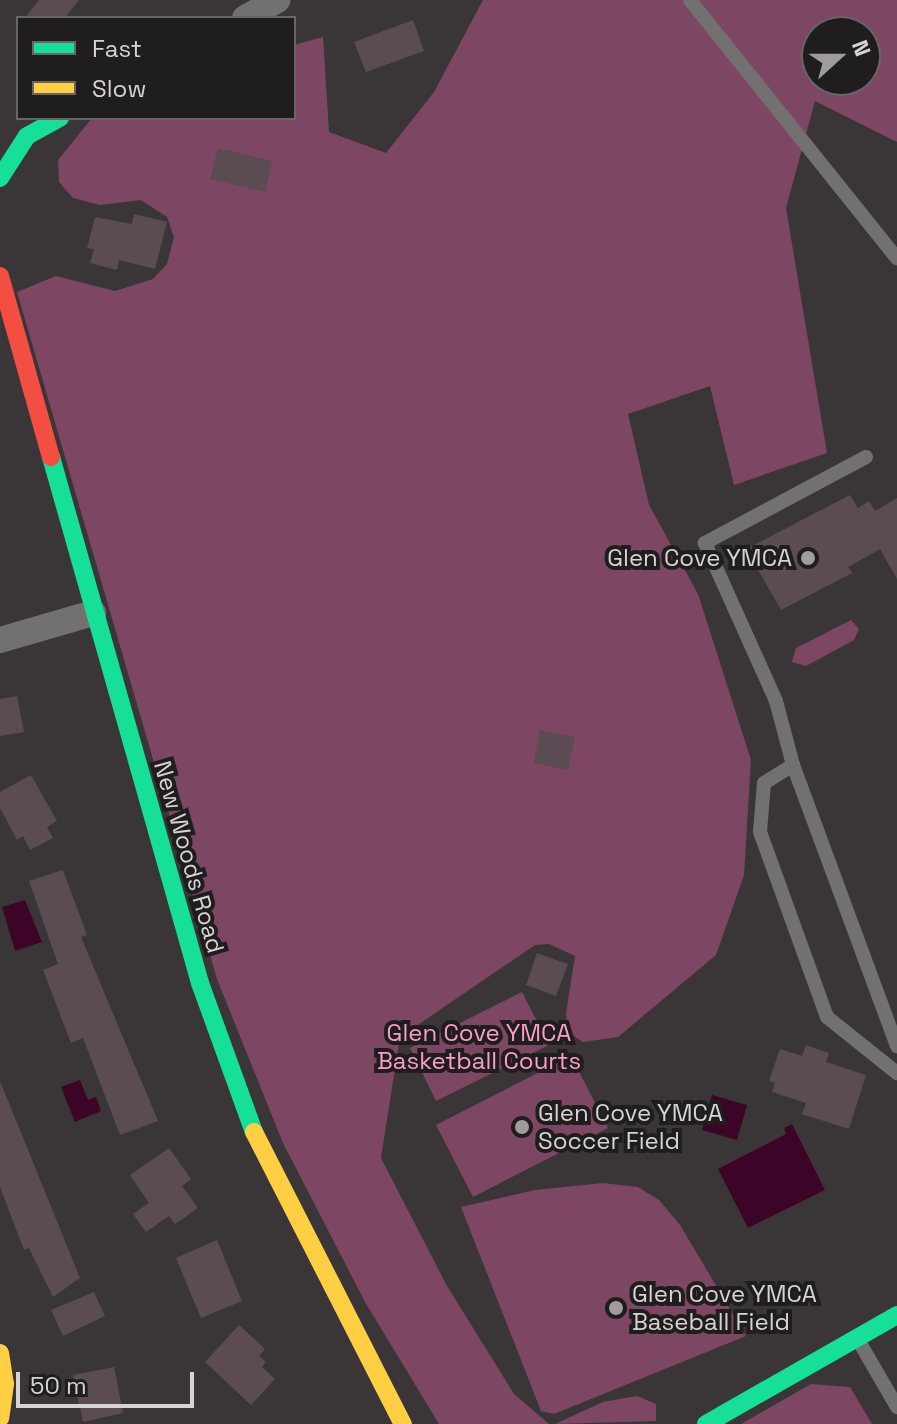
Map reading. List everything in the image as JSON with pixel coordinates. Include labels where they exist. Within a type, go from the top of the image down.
[{"type":"street","points":[[249,16],[277,0]]},
{"type":"street","points":[[0,178],[27,136],[56,120]]},
{"type":"street","points":[[0,129],[27,136]]},
{"type":"street","name":"New Woods Road","points":[[0,276],[200,983],[264,1158],[403,1424]]},
{"type":"street","points":[[0,640],[93,613]]},
{"type":"street","points":[[706,1424],[897,1315]]},
{"type":"street","points":[[0,1353],[5,1384],[0,1418]]},
{"type":"lane","points":[[690,0],[897,258]]},
{"type":"lane","points":[[866,457],[705,543],[776,701],[793,765],[897,1046]]},
{"type":"lane","points":[[793,765],[764,783],[760,832],[827,1017],[897,1073]]},
{"type":"lane","points":[[857,1338],[897,1407]]},
{"type":"green space","points":[[483,0],[897,0],[897,142],[815,101],[786,208],[827,453],[734,485],[710,386],[628,414],[649,505],[698,594],[751,760],[744,875],[716,955],[618,1037],[583,1042],[568,1032],[566,1013],[575,956],[549,944],[535,945],[400,1037],[381,1158],[447,1286],[514,1394],[549,1424],[439,1424],[365,1302],[283,1143],[217,979],[17,292],[56,276],[115,291],[153,279],[167,264],[174,237],[167,217],[141,200],[100,205],[73,198],[59,182],[58,160],[90,120],[296,120],[296,44],[323,37],[329,132],[386,153],[434,92]]},
{"type":"green space","points":[[851,620],[859,629],[854,640],[806,666],[792,662],[796,648]]},
{"type":"green space","name":"Glen Cove YMCA Basketball Courts","points":[[522,992],[549,1045],[436,1101],[410,1048]]},
{"type":"green space","name":"Glen Cove YMCA Soccer Field","points":[[571,1056],[608,1128],[473,1197],[436,1125]]},
{"type":"green space","name":"Glen Cove YMCA Baseball Field","points":[[603,1183],[638,1187],[659,1200],[680,1225],[746,1336],[554,1414],[541,1411],[461,1207],[535,1190]]},
{"type":"green space","points":[[811,1384],[850,1387],[872,1424],[741,1424]]},
{"type":"green space","points":[[637,1396],[656,1404],[656,1421],[555,1424],[603,1402]]},
{"type":"shaded area","points":[[25,900],[42,942],[15,951],[2,907]]},
{"type":"shaded area","points":[[80,1080],[88,1100],[96,1097],[101,1111],[75,1122],[61,1087]]},
{"type":"shaded area","points":[[712,1095],[747,1105],[737,1140],[702,1130]]},
{"type":"shaded area","points":[[792,1124],[825,1190],[748,1228],[718,1169],[786,1134],[784,1128]]},
{"type":"building","points":[[39,0],[79,0],[67,16],[27,16]]},
{"type":"building","points":[[413,20],[424,51],[366,72],[354,42]]},
{"type":"building","points":[[218,148],[272,161],[265,192],[210,179]]},
{"type":"building","points":[[134,214],[167,222],[155,269],[119,260],[117,270],[90,263],[94,249],[87,248],[95,217],[132,224]]},
{"type":"building","name":"Glen Cove YMCA","points":[[850,495],[858,508],[869,501],[875,511],[897,498],[897,579],[880,549],[848,567],[852,573],[781,610],[746,549]]},
{"type":"building","points":[[17,696],[24,732],[0,736],[0,699]]},
{"type":"building","points":[[540,730],[575,737],[568,770],[534,763]]},
{"type":"building","points":[[31,775],[57,821],[47,827],[53,838],[30,850],[23,836],[17,840],[0,808],[0,792]]},
{"type":"building","points":[[63,870],[87,935],[81,937],[158,1121],[120,1135],[83,1038],[71,1043],[43,970],[58,964],[29,881]]},
{"type":"building","points":[[537,953],[568,964],[556,996],[526,985]]},
{"type":"building","points":[[806,1045],[829,1053],[826,1062],[866,1075],[849,1129],[802,1114],[806,1103],[772,1092],[775,1083],[769,1081],[780,1049],[802,1056]]},
{"type":"building","points":[[0,1081],[80,1278],[53,1297],[29,1248],[24,1250],[0,1187]]},
{"type":"building","points":[[169,1148],[191,1179],[182,1186],[198,1208],[175,1224],[169,1216],[146,1232],[133,1214],[149,1203],[130,1175]]},
{"type":"building","points":[[217,1240],[242,1301],[201,1318],[176,1258]]},
{"type":"building","points":[[94,1292],[105,1316],[63,1336],[51,1310]]},
{"type":"building","points":[[239,1325],[265,1349],[259,1356],[266,1362],[262,1367],[275,1379],[251,1405],[205,1362]]},
{"type":"building","points":[[114,1367],[123,1413],[83,1422],[73,1375]]},
{"type":"traffic: fast","points":[[0,178],[27,136],[56,120]]},
{"type":"traffic: fast","points":[[51,457],[200,983],[254,1132]]},
{"type":"traffic: fast","points":[[706,1424],[897,1315]]},
{"type":"traffic: slow","points":[[254,1132],[403,1424]]},
{"type":"traffic: slow","points":[[0,1353],[5,1384],[0,1418]]},
{"type":"traffic: jam","points":[[0,276],[51,457]]},
{"type":"place","name":"Glen Cove YMCA","points":[[808,558]]},
{"type":"place","name":"Glen Cove YMCA Soccer Field","points":[[522,1127]]},
{"type":"place","name":"Glen Cove YMCA Baseball Field","points":[[616,1308]]}]
